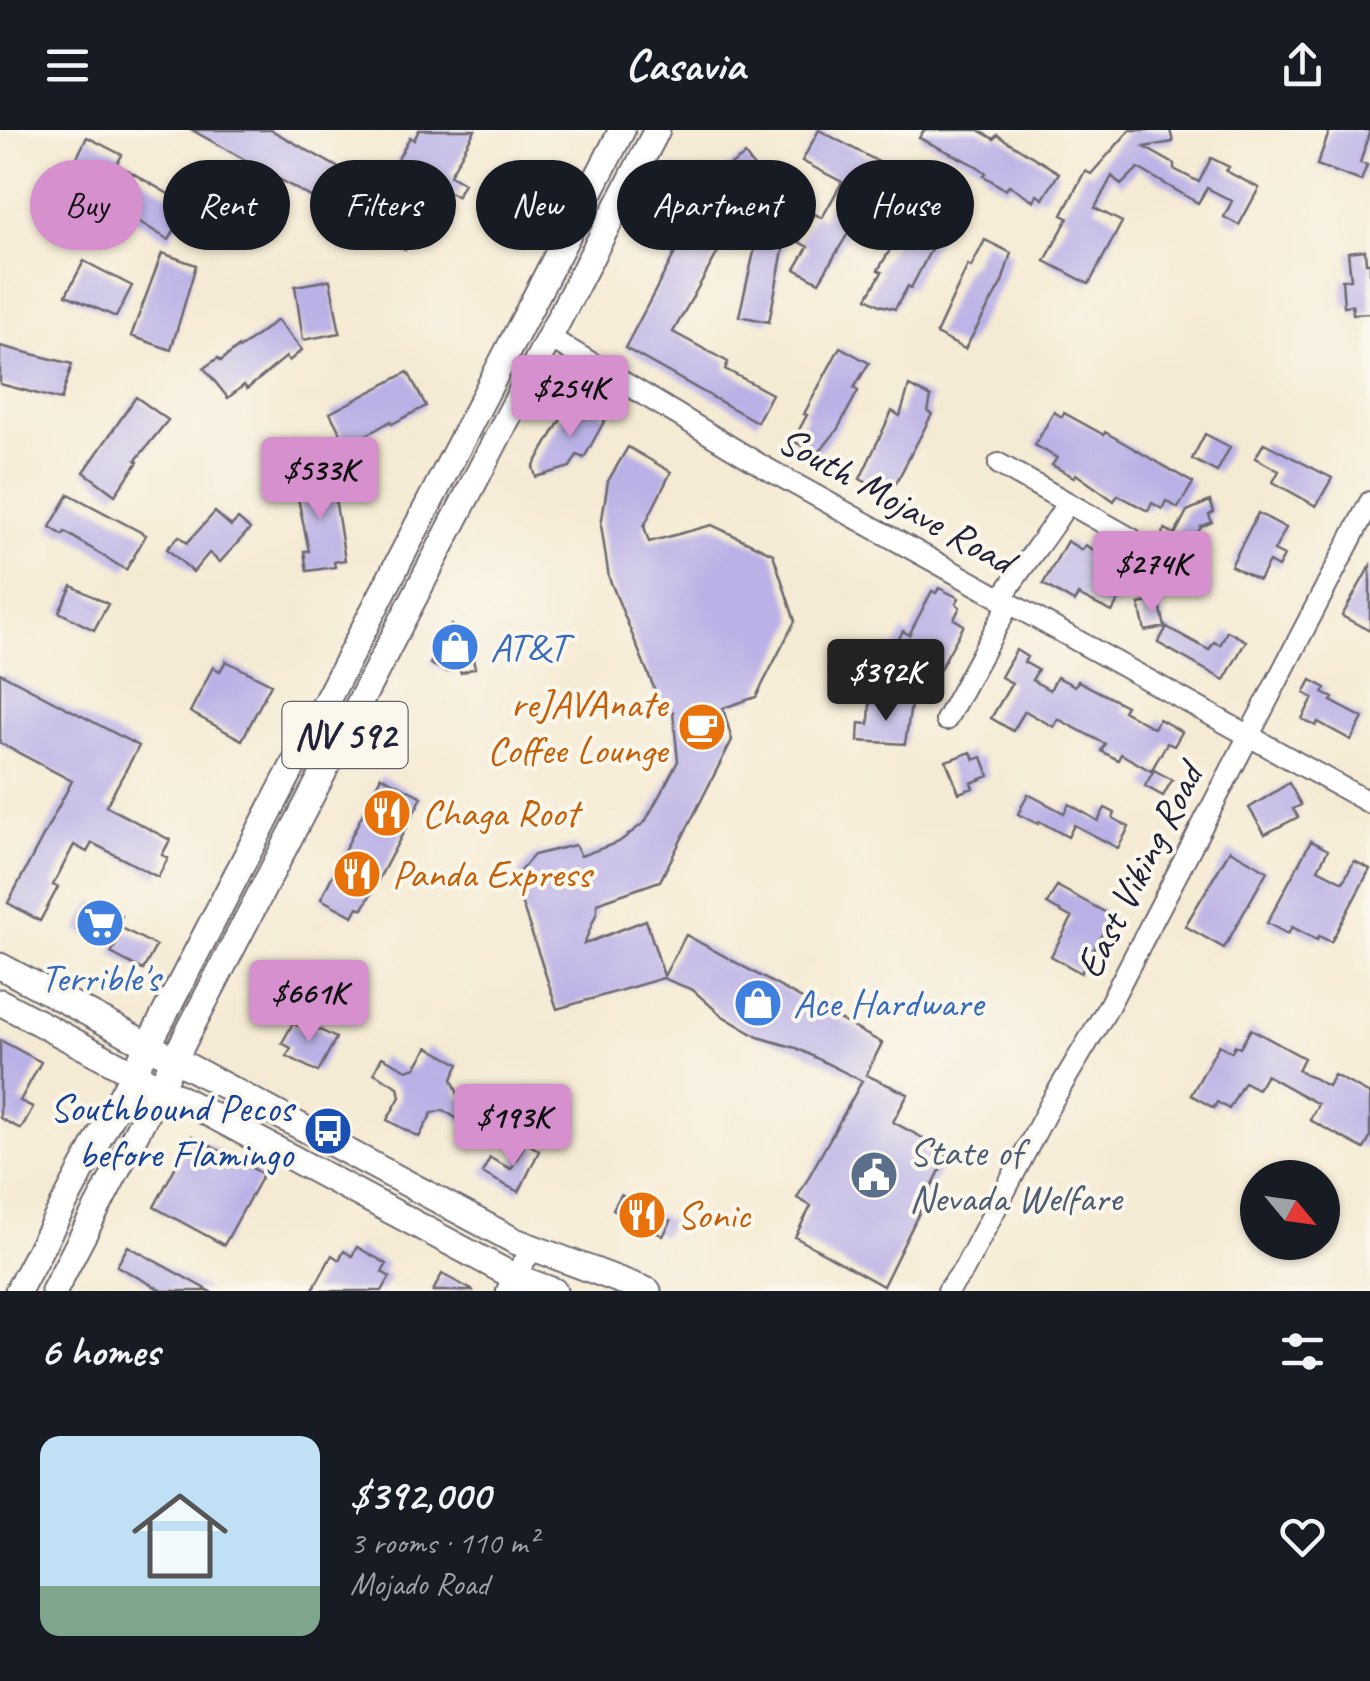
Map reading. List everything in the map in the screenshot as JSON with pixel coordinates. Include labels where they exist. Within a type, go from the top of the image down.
[{"type":"main road","name":"NV 592","points":[[18,1291],[622,130]]},
{"type":"main road","name":"NV 592","points":[[54,1291],[657,130]]},
{"type":"main road","points":[[550,338],[546,318],[560,282],[557,253]]},
{"type":"main road","points":[[502,431],[500,395],[516,358],[512,340]]},
{"type":"main road","points":[[359,708],[352,704],[349,692],[378,631],[372,612]]},
{"type":"main road","points":[[304,813],[299,791],[330,728],[330,712],[325,702]]},
{"type":"main road","points":[[0,966],[524,1246],[648,1291]]},
{"type":"main road","points":[[0,1002],[332,1182],[359,1191],[510,1284],[554,1291]]},
{"type":"street","name":"South Mojave Road","points":[[550,338],[764,466],[1370,803]]},
{"type":"street","points":[[999,464],[1132,539]]},
{"type":"street","name":"East Viking Road","points":[[948,1291],[964,1269],[1051,1103],[1106,1011],[1370,502]]},
{"type":"street","points":[[946,720],[1018,569],[1051,532],[1068,503]]},
{"type":"street","points":[[510,1284],[524,1246]]},
{"type":"street","name":"East Viking Road","points":[[963,1291],[964,1269]]},
{"type":"building","points":[[192,130],[271,130],[325,160],[310,160],[310,196],[290,185],[290,160],[245,160]]},
{"type":"building","points":[[419,130],[475,130],[456,164],[456,160],[397,160],[410,137],[414,140]]},
{"type":"building","points":[[819,130],[875,160],[836,160],[836,179],[816,168],[816,160],[803,160]]},
{"type":"building","points":[[924,130],[978,130],[994,139],[997,135],[1059,173],[1043,199],[1037,195],[1034,201],[1009,185],[1006,190],[984,176],[986,173],[974,165],[974,160],[965,160],[919,138]]},
{"type":"building","points":[[1130,130],[1170,130],[1173,142],[1144,147],[1199,182],[1211,158],[1229,167],[1226,171],[1259,188],[1239,225],[1224,217],[1232,201],[1207,188],[1198,203],[1138,168],[1121,185],[1112,176],[1095,208],[1122,222],[1089,284],[1045,261],[1068,218],[1062,215],[1085,171],[1091,174]]},
{"type":"building","points":[[1330,130],[1370,130],[1360,163],[1367,165],[1361,181],[1317,165]]},
{"type":"building","points":[[87,137],[122,155],[119,160],[76,160]]},
{"type":"building","points":[[456,178],[464,183],[456,195]]},
{"type":"building","points":[[143,179],[163,191],[163,236],[143,224]]},
{"type":"building","points":[[836,193],[838,250],[819,282],[795,269],[806,250],[816,250],[816,215],[822,218]]},
{"type":"building","points":[[985,240],[1011,253],[1002,282],[965,349],[936,334],[968,265],[971,267]]},
{"type":"building","points":[[677,250],[715,250],[718,252],[673,332],[728,362],[725,369],[772,394],[757,422],[625,348]]},
{"type":"building","points":[[754,250],[783,250],[769,322],[739,316]]},
{"type":"building","points":[[890,250],[931,250],[895,309],[867,298],[882,272],[878,270]]},
{"type":"building","points":[[1365,250],[1366,263],[1370,263],[1370,313],[1353,314],[1352,305],[1344,306],[1342,280],[1351,279],[1348,252]]},
{"type":"building","points":[[162,253],[196,265],[171,350],[131,336]]},
{"type":"building","points":[[84,261],[132,286],[116,317],[66,295]]},
{"type":"building","points":[[330,280],[340,333],[303,340],[295,286]]},
{"type":"building","points":[[277,320],[302,350],[228,398],[204,368],[218,358],[221,361]]},
{"type":"building","points":[[0,346],[72,364],[61,400],[0,384]]},
{"type":"building","points":[[840,347],[869,363],[837,430],[818,454],[793,441]]},
{"type":"building","points":[[408,372],[426,406],[347,446],[330,413]]},
{"type":"building","points":[[909,386],[931,397],[928,412],[932,414],[896,483],[891,482],[888,489],[875,487],[860,479],[892,411],[900,416]]},
{"type":"building","points":[[136,397],[168,420],[136,460],[115,495],[84,472]]},
{"type":"building","points":[[582,403],[607,416],[584,458],[577,455],[570,467],[536,477],[533,467],[568,407],[577,412]]},
{"type":"building","points":[[1054,412],[1062,417],[1064,413],[1104,435],[1105,432],[1193,483],[1178,508],[1166,501],[1162,509],[1152,503],[1148,511],[1118,495],[1114,501],[1076,474],[1074,477],[1052,465],[1057,458],[1035,445]]},
{"type":"building","points":[[1205,434],[1230,447],[1217,472],[1192,459]]},
{"type":"building","points":[[1264,443],[1332,478],[1316,506],[1273,482],[1279,471],[1255,458]]},
{"type":"building","name":"reJAVAnate Coffee Lounge","points":[[628,447],[671,472],[644,526],[649,542],[712,525],[773,554],[795,621],[756,697],[723,708],[732,740],[660,881],[597,903],[584,944],[646,920],[664,976],[686,935],[882,1043],[866,1075],[908,1094],[893,1122],[949,1152],[883,1286],[795,1237],[811,1206],[797,1198],[862,1081],[796,1048],[758,1037],[721,1015],[693,990],[663,978],[557,1009],[519,895],[520,871],[534,855],[575,845],[581,856],[619,842],[645,822],[678,761],[673,712],[665,715],[609,578],[601,525],[608,481]]},
{"type":"building","points":[[331,473],[345,560],[334,562],[335,567],[307,571],[304,551],[309,551],[294,479]]},
{"type":"building","points":[[69,494],[146,535],[126,570],[65,532],[63,535],[50,527]]},
{"type":"building","points":[[1210,501],[1212,522],[1201,527],[1163,597],[1136,582],[1165,529],[1175,534],[1187,511]]},
{"type":"building","points":[[215,512],[231,526],[238,519],[250,529],[220,562],[209,553],[193,572],[167,549],[179,536],[187,543]]},
{"type":"building","points":[[1258,513],[1286,528],[1274,551],[1284,556],[1278,567],[1269,562],[1259,580],[1231,566]]},
{"type":"building","points":[[1067,541],[1102,555],[1097,564],[1129,581],[1112,612],[1078,595],[1074,602],[1043,584]]},
{"type":"building","points":[[1370,566],[1370,631],[1342,616]]},
{"type":"building","points":[[72,586],[108,604],[94,630],[59,612]]},
{"type":"building","points":[[939,588],[959,598],[956,604],[960,607],[954,619],[964,625],[936,676],[927,671],[916,683],[884,665],[903,631],[909,635],[932,591],[936,593]]},
{"type":"building","points":[[1159,600],[1165,627],[1145,631],[1139,604]]},
{"type":"building","name":"AT&T","points":[[451,625],[468,636],[475,668],[447,672],[430,664]]},
{"type":"building","points":[[1167,627],[1209,650],[1214,642],[1220,645],[1227,631],[1246,641],[1224,680],[1158,643]]},
{"type":"building","points":[[1016,650],[1027,657],[1024,662],[1038,670],[1032,680],[1050,690],[1057,677],[1075,686],[1078,681],[1126,706],[1123,711],[1154,728],[1159,719],[1182,732],[1174,746],[1167,743],[1151,771],[1121,754],[1118,760],[1101,751],[1105,744],[1058,719],[1054,727],[1025,711],[1013,731],[991,718],[1012,683],[1001,677]]},
{"type":"building","points":[[226,661],[271,684],[242,740],[190,712],[213,667],[220,671]]},
{"type":"building","points":[[0,673],[139,746],[106,806],[170,840],[162,855],[168,858],[158,877],[92,843],[87,852],[74,845],[40,921],[8,903],[72,781],[0,743]]},
{"type":"building","points":[[1311,680],[1326,688],[1323,693],[1333,698],[1331,701],[1363,718],[1351,740],[1318,722],[1316,726],[1302,719],[1313,698],[1304,693]]},
{"type":"building","points":[[870,702],[911,705],[905,744],[858,741],[859,723],[869,724]]},
{"type":"building","points":[[971,752],[974,760],[982,757],[989,776],[959,793],[946,761]]},
{"type":"building","points":[[1154,770],[1172,780],[1163,796],[1145,786]]},
{"type":"building","points":[[381,776],[422,797],[363,909],[358,907],[353,916],[321,899]]},
{"type":"building","points":[[1289,783],[1301,805],[1293,809],[1298,817],[1265,834],[1249,808]]},
{"type":"building","points":[[1028,794],[1064,813],[1069,804],[1098,821],[1105,808],[1129,827],[1118,848],[1074,825],[1068,837],[1018,814]]},
{"type":"building","points":[[1311,841],[1328,850],[1318,869],[1343,882],[1354,861],[1370,869],[1331,942],[1319,936],[1317,940],[1292,927],[1288,934],[1267,923]]},
{"type":"building","points":[[1230,850],[1267,871],[1224,948],[1185,926]]},
{"type":"building","points":[[1057,886],[1112,916],[1081,973],[1051,956],[1072,918],[1047,904]]},
{"type":"building","points":[[93,901],[122,916],[118,926],[156,946],[143,970],[111,953],[119,939],[101,942],[77,930]]},
{"type":"building","points":[[304,1022],[336,1038],[318,1072],[287,1056],[291,1048],[282,1043],[293,1023],[302,1028]]},
{"type":"building","points":[[1251,1029],[1304,1058],[1298,1070],[1328,1086],[1334,1075],[1370,1094],[1370,1138],[1364,1149],[1310,1120],[1318,1104],[1266,1075],[1258,1089],[1244,1082],[1229,1109],[1217,1102],[1214,1108],[1191,1095],[1219,1045],[1232,1052],[1235,1045],[1240,1048]]},
{"type":"building","points":[[0,1040],[41,1062],[20,1101],[33,1107],[21,1129],[0,1118]]},
{"type":"building","points":[[428,1047],[459,1064],[452,1079],[459,1097],[479,1108],[469,1126],[443,1110],[432,1113],[419,1137],[387,1120],[400,1097],[398,1087],[374,1073],[382,1057],[407,1070],[416,1067]]},
{"type":"building","points":[[192,1136],[263,1174],[224,1245],[154,1207]]},
{"type":"building","points":[[526,1142],[539,1151],[519,1192],[482,1173],[490,1158],[511,1169]]},
{"type":"building","name":"Sonic","points":[[621,1195],[671,1221],[663,1236],[613,1209]]},
{"type":"building","points":[[128,1246],[209,1291],[163,1291],[117,1266]]},
{"type":"building","points":[[357,1247],[387,1264],[382,1272],[390,1277],[382,1291],[312,1291],[332,1255],[339,1260],[344,1251],[352,1256]]},
{"type":"building","points":[[442,1274],[474,1291],[433,1291]]},
{"type":"place","name":"AT&T","points":[[455,647]]},
{"type":"place","name":"reJAVAnate Coffee Lounge","points":[[702,727]]},
{"type":"place","name":"Chaga Root","points":[[387,813]]},
{"type":"place","name":"Panda Express","points":[[357,874]]},
{"type":"place","name":"Terrible's","points":[[100,923]]},
{"type":"place","name":"Ace Hardware","points":[[758,1003]]},
{"type":"place","name":"Southbound Pecos before Flamingo","points":[[328,1131]]},
{"type":"place","name":"State of Nevada Welfare","points":[[874,1175]]},
{"type":"place","name":"Sonic","points":[[642,1215]]}]
